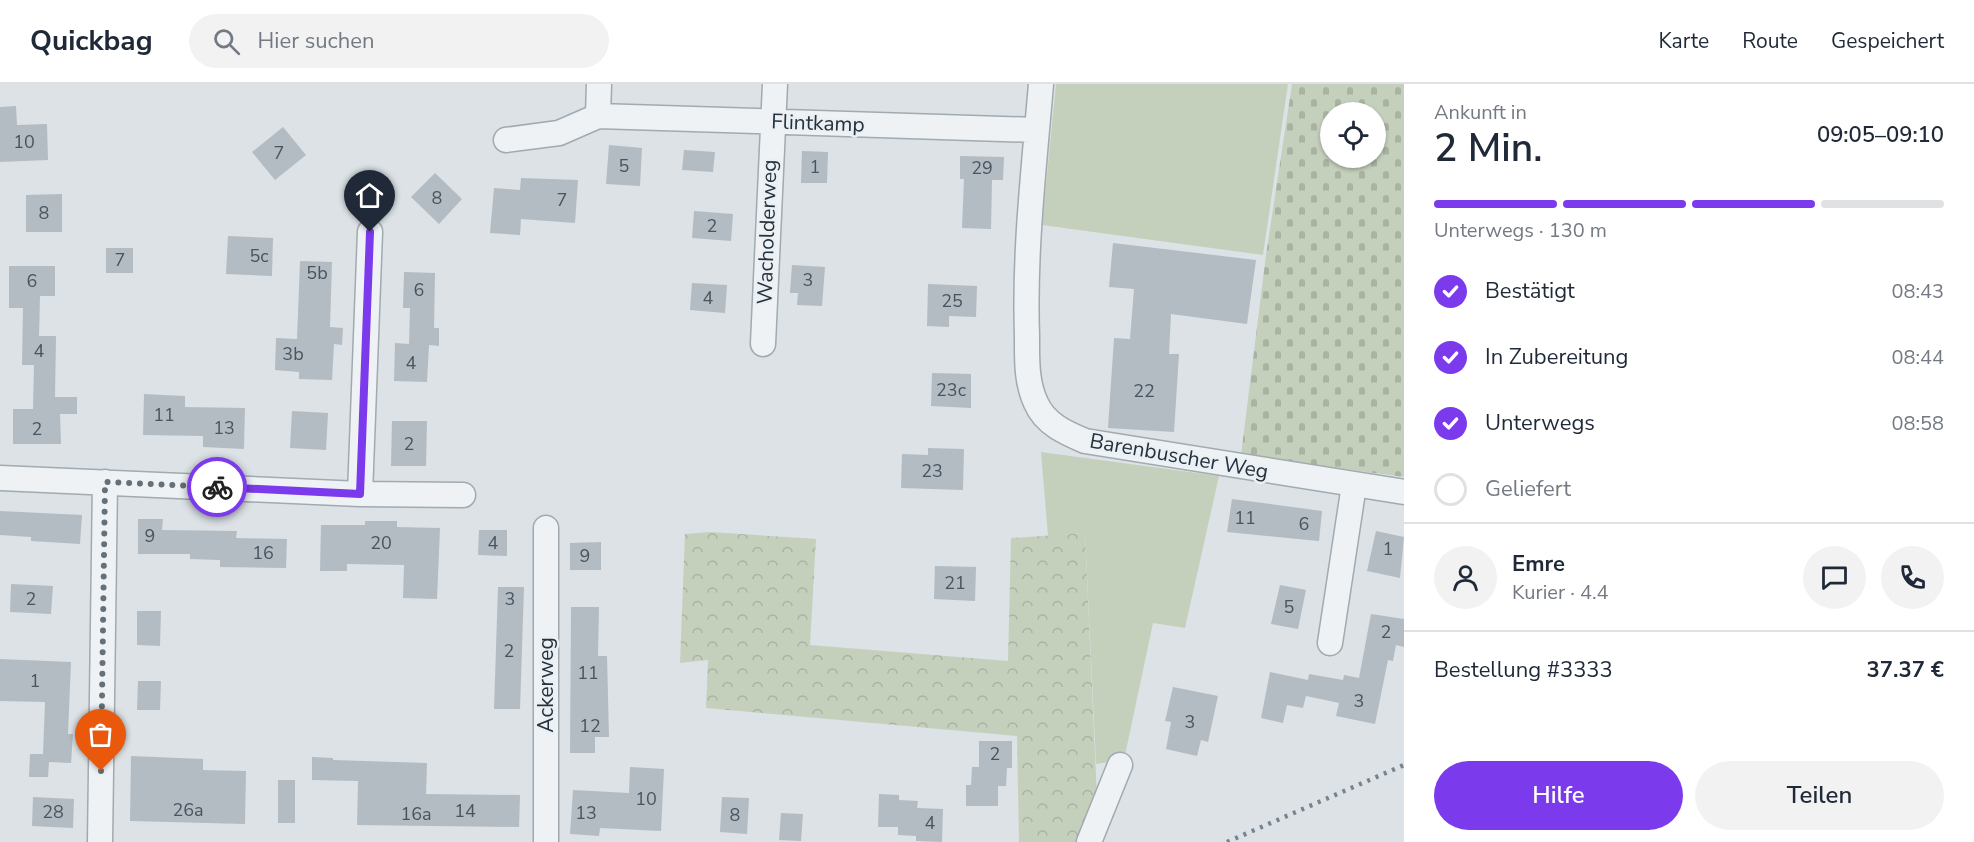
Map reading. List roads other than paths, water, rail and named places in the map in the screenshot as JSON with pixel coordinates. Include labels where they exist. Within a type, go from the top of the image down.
[{"type":"street","points":[[598,116],[599,84]]},
{"type":"street","name":"Wacholderweg","points":[[763,344],[775,84]]},
{"type":"street","name":"Barenbuscher Weg","points":[[1041,84],[1025,290],[1028,380],[1036,404],[1048,421],[1063,432],[1085,441],[1404,492]]},
{"type":"street","name":"Flintkamp","points":[[506,140],[559,133],[598,116],[1037,130]]},
{"type":"street","points":[[360,494],[370,232]]},
{"type":"street","points":[[0,478],[360,494],[463,495]]},
{"type":"street","points":[[100,842],[105,482]]},
{"type":"street","points":[[1330,643],[1354,485]]},
{"type":"street","name":"Ackerweg","points":[[546,528],[546,842]]},
{"type":"street","points":[[1089,842],[1120,765]]},
{"type":"railway","points":[[1227,842],[1404,765]]}]
